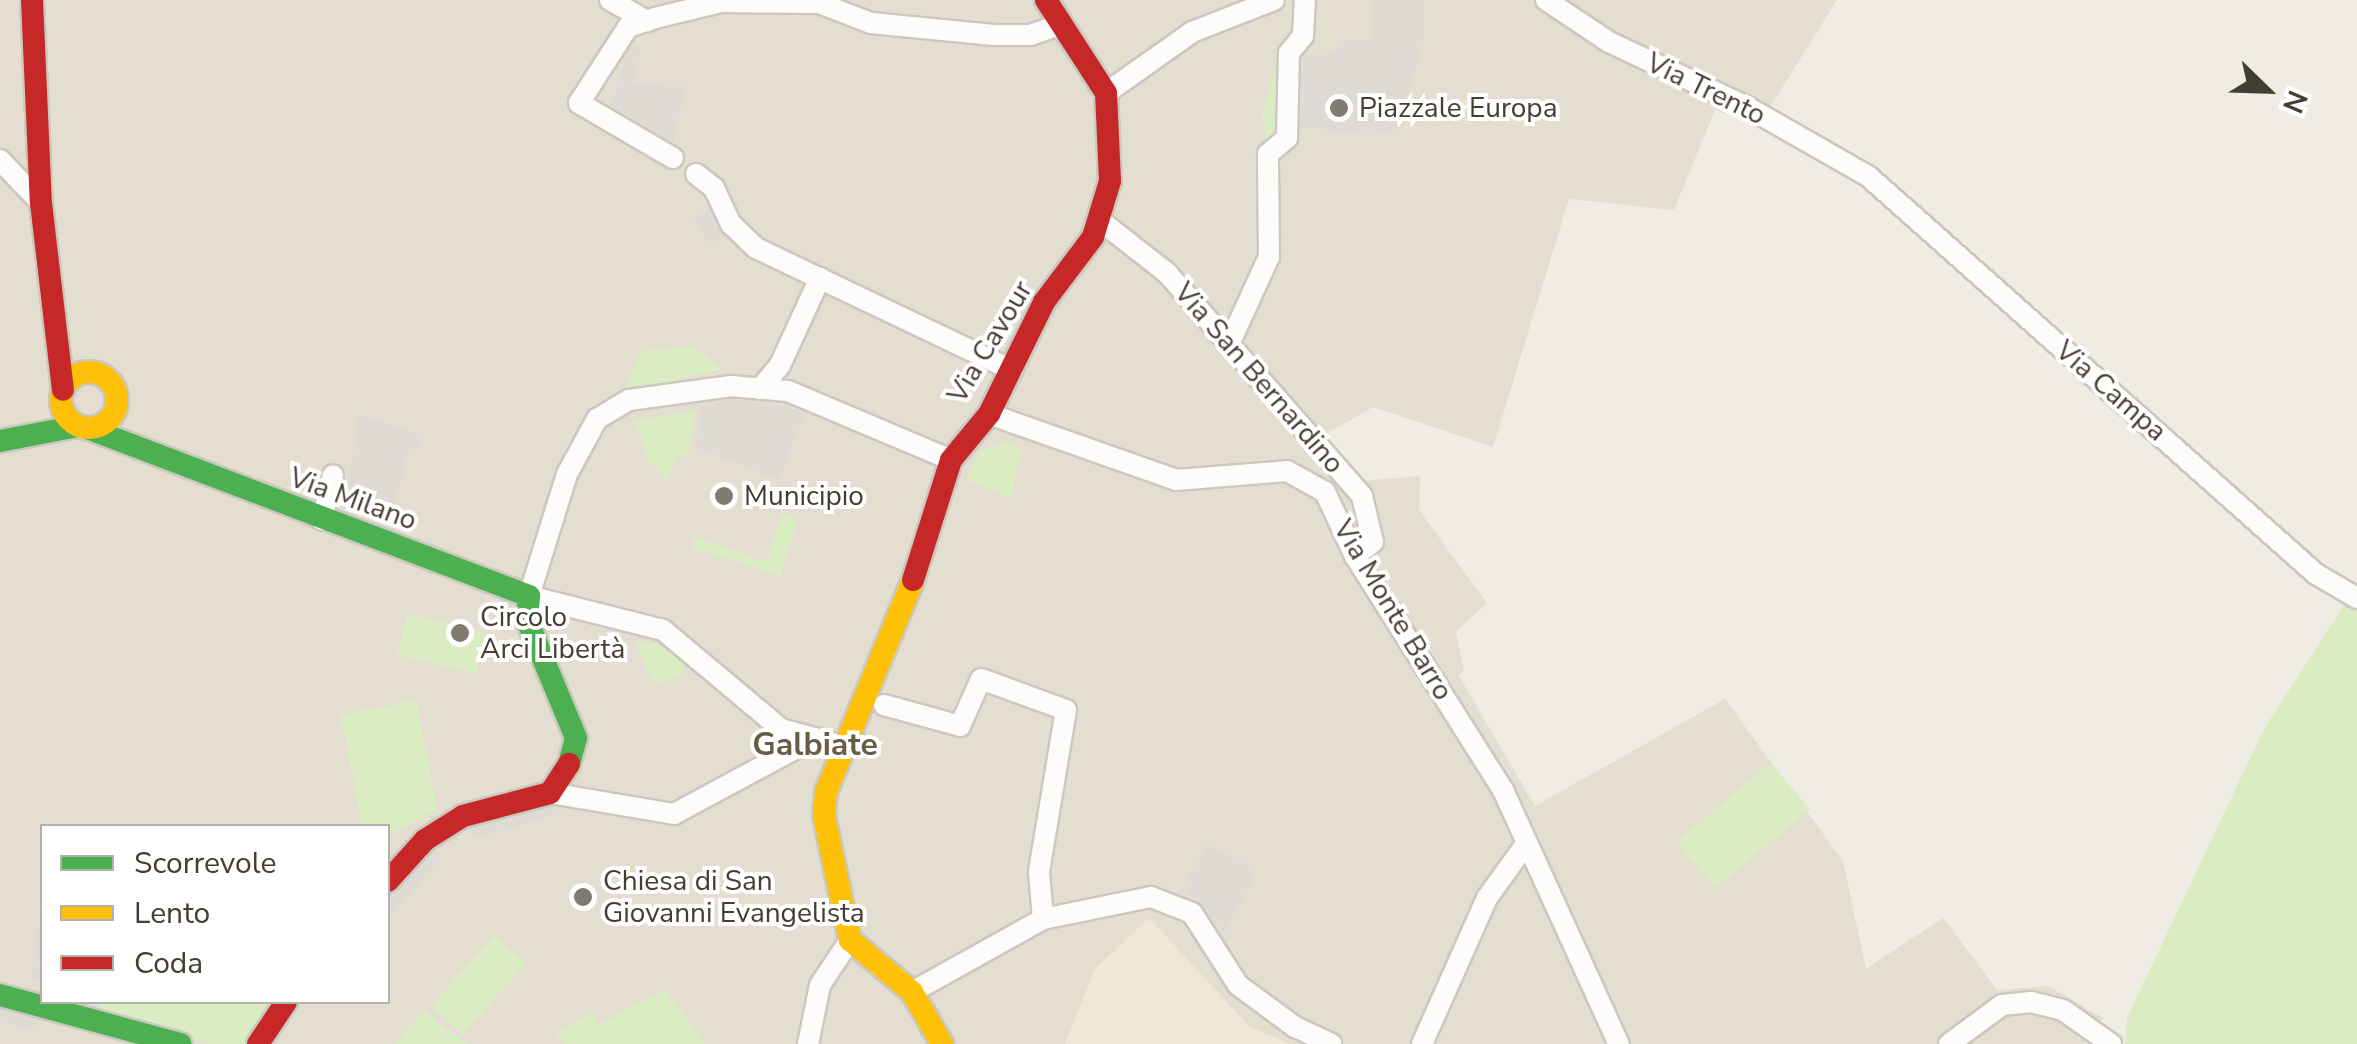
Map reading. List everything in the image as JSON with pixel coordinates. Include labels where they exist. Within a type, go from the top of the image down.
[{"type":"street","points":[[32,0],[41,203],[62,396],[83,427]]},
{"type":"street","points":[[610,0],[647,21]]},
{"type":"street","points":[[1046,0],[1106,93],[1192,32],[1274,0]]},
{"type":"street","points":[[1230,342],[1269,258],[1268,154],[1287,138],[1289,53],[1303,36],[1304,0]]},
{"type":"street","name":"Via Trento","points":[[1546,0],[1609,42],[1747,107],[1868,176]]},
{"type":"street","points":[[672,158],[579,103],[628,28],[647,21],[721,2],[820,3],[871,23],[994,35],[1030,35],[1062,24]]},
{"type":"street","name":"Via Cavour","points":[[850,940],[824,816],[843,746],[926,550],[951,460],[989,414],[1044,302],[1093,238],[1110,181],[1112,133],[1106,93]]},
{"type":"street","points":[[0,160],[41,203]]},
{"type":"street","points":[[696,174],[714,188],[742,238],[1012,370]]},
{"type":"street","name":"Via Campa","points":[[1868,176],[2316,574],[2357,598]]},
{"type":"street","name":"Via San Bernardino","points":[[1098,219],[1166,274],[1362,496],[1373,542],[1355,556]]},
{"type":"street","points":[[760,389],[780,365],[820,278]]},
{"type":"street","points":[[54,319],[89,372],[111,382],[116,406],[156,456]]},
{"type":"street","points":[[8,440],[89,372]]},
{"type":"street","points":[[550,793],[572,762],[576,738],[527,620],[529,596],[567,474],[598,419],[662,392],[788,391],[951,460]]},
{"type":"street","points":[[8,440],[104,424],[116,406]]},
{"type":"street","name":"Via Monte Barro","points":[[989,414],[1176,480],[1287,472],[1308,478],[1325,492],[1355,556],[1504,790],[1619,1044]]},
{"type":"street","name":"Via Milano","points":[[83,427],[529,596]]},
{"type":"street","points":[[322,520],[334,475]]},
{"type":"street","points":[[529,596],[663,630],[781,729],[843,746]]},
{"type":"street","points":[[884,705],[960,726],[981,679],[1066,710],[1039,872],[1043,919]]},
{"type":"street","points":[[390,878],[426,840],[463,816],[550,793],[674,814],[815,738]]},
{"type":"street","points":[[1422,1044],[1487,898],[1526,844]]},
{"type":"street","points":[[912,992],[1043,919],[1151,897],[1178,904],[1205,928],[1238,985],[1295,1027],[1331,1044]]},
{"type":"street","points":[[808,1044],[820,985],[850,940],[912,992],[942,1044]]},
{"type":"street","points":[[0,995],[180,1044]]},
{"type":"street","points":[[1949,1044],[2002,1005],[2031,1002],[2063,1010],[2111,1044]]},
{"type":"street","points":[[258,1044],[285,1004]]},
{"type":"shaded area","points":[[0,0],[1837,0],[1759,125],[1715,110],[1674,210],[1569,199],[1493,447],[1373,407],[1328,433],[1323,442],[1361,481],[1420,476],[1419,510],[1487,603],[1456,631],[1464,670],[1459,676],[1535,806],[1725,699],[1843,861],[1866,969],[1943,918],[1997,990],[2048,986],[2103,1018],[2084,1044],[0,1044]]},
{"type":"shaded area","points":[[1372,0],[1424,0],[1425,37],[1397,130],[1372,135],[1301,127],[1300,56],[1334,54],[1339,41],[1372,39]]},
{"type":"shaded area","points":[[642,46],[633,85],[688,80],[671,149],[609,115],[627,47]]},
{"type":"shaded area","points":[[710,208],[726,234],[709,245],[693,219]]},
{"type":"shaded area","points":[[731,395],[805,412],[779,480],[695,447],[704,398]]},
{"type":"shaded area","points":[[629,396],[699,396],[699,406],[629,406]]},
{"type":"shaded area","points":[[358,414],[424,435],[421,448],[409,449],[389,525],[346,503]]},
{"type":"shaded area","points":[[551,803],[567,811],[477,838],[464,829]]},
{"type":"shaded area","points":[[1207,844],[1246,863],[1254,877],[1225,933],[1184,886]]},
{"type":"shaded area","points":[[430,845],[443,857],[390,916],[390,891]]},
{"type":"shaded area","points":[[1149,918],[1250,1027],[1290,1044],[1065,1044],[1095,969]]},
{"type":"shaded area","points":[[40,920],[40,983],[31,981]]},
{"type":"shaded area","points":[[0,1009],[36,1019],[32,1031],[0,1021]]},
{"type":"green space","points":[[1279,56],[1280,120],[1267,140],[1262,116]]},
{"type":"green space","points":[[694,346],[721,369],[624,392],[642,351]]},
{"type":"green space","points":[[694,411],[689,454],[676,458],[667,480],[649,462],[635,421]]},
{"type":"green space","points":[[1007,443],[1021,448],[1011,498],[967,480],[978,450]]},
{"type":"green space","points":[[783,514],[797,519],[781,576],[691,548],[695,538],[766,562]]},
{"type":"green space","points":[[2357,585],[2357,1044],[2125,1044],[2127,1018],[2264,729]]},
{"type":"green space","points":[[407,614],[486,632],[476,673],[398,655]]},
{"type":"green space","points":[[636,641],[665,645],[687,665],[681,676],[653,684]]},
{"type":"green space","points":[[416,700],[437,809],[390,835],[390,824],[362,824],[341,715]]},
{"type":"green space","points":[[1771,763],[1810,809],[1715,888],[1677,842]]},
{"type":"green space","points":[[494,936],[525,964],[462,1034],[431,1006]]},
{"type":"green space","points":[[665,990],[705,1044],[565,1044],[556,1033],[591,1013],[598,1025]]},
{"type":"green space","points":[[99,1004],[278,1004],[249,1044],[210,1044],[98,1008]]},
{"type":"green space","points":[[424,1011],[467,1044],[395,1044]]},
{"type":"traffic: fast","points":[[0,441],[78,426]]},
{"type":"traffic: fast","points":[[87,428],[529,596],[527,620],[576,738],[569,764]]},
{"type":"traffic: fast","points":[[0,995],[180,1044]]},
{"type":"traffic: slow","points":[[89,372],[109,380],[117,400],[109,420],[89,428],[69,420],[61,400],[69,380],[89,372]]},
{"type":"traffic: slow","points":[[913,580],[826,792],[824,816],[850,940],[912,992],[942,1044]]},
{"type":"traffic: jam","points":[[32,0],[41,203],[63,390]]},
{"type":"traffic: jam","points":[[913,580],[951,460],[989,414],[1044,302],[1093,237],[1110,181],[1106,93],[1046,0]]},
{"type":"traffic: jam","points":[[390,879],[425,840],[463,816],[550,793],[569,764]]},
{"type":"traffic: jam","points":[[258,1044],[285,1004]]},
{"type":"place","name":"Piazzale Europa","points":[[1339,108]]},
{"type":"place","name":"Municipio","points":[[724,496]]},
{"type":"place","name":"Circolo Arci Libertà","points":[[460,633]]},
{"type":"place","name":"Chiesa di San Giovanni Evangelista","points":[[583,897]]},
{"type":"district","name":"Galbiate","points":[[815,745]]}]
